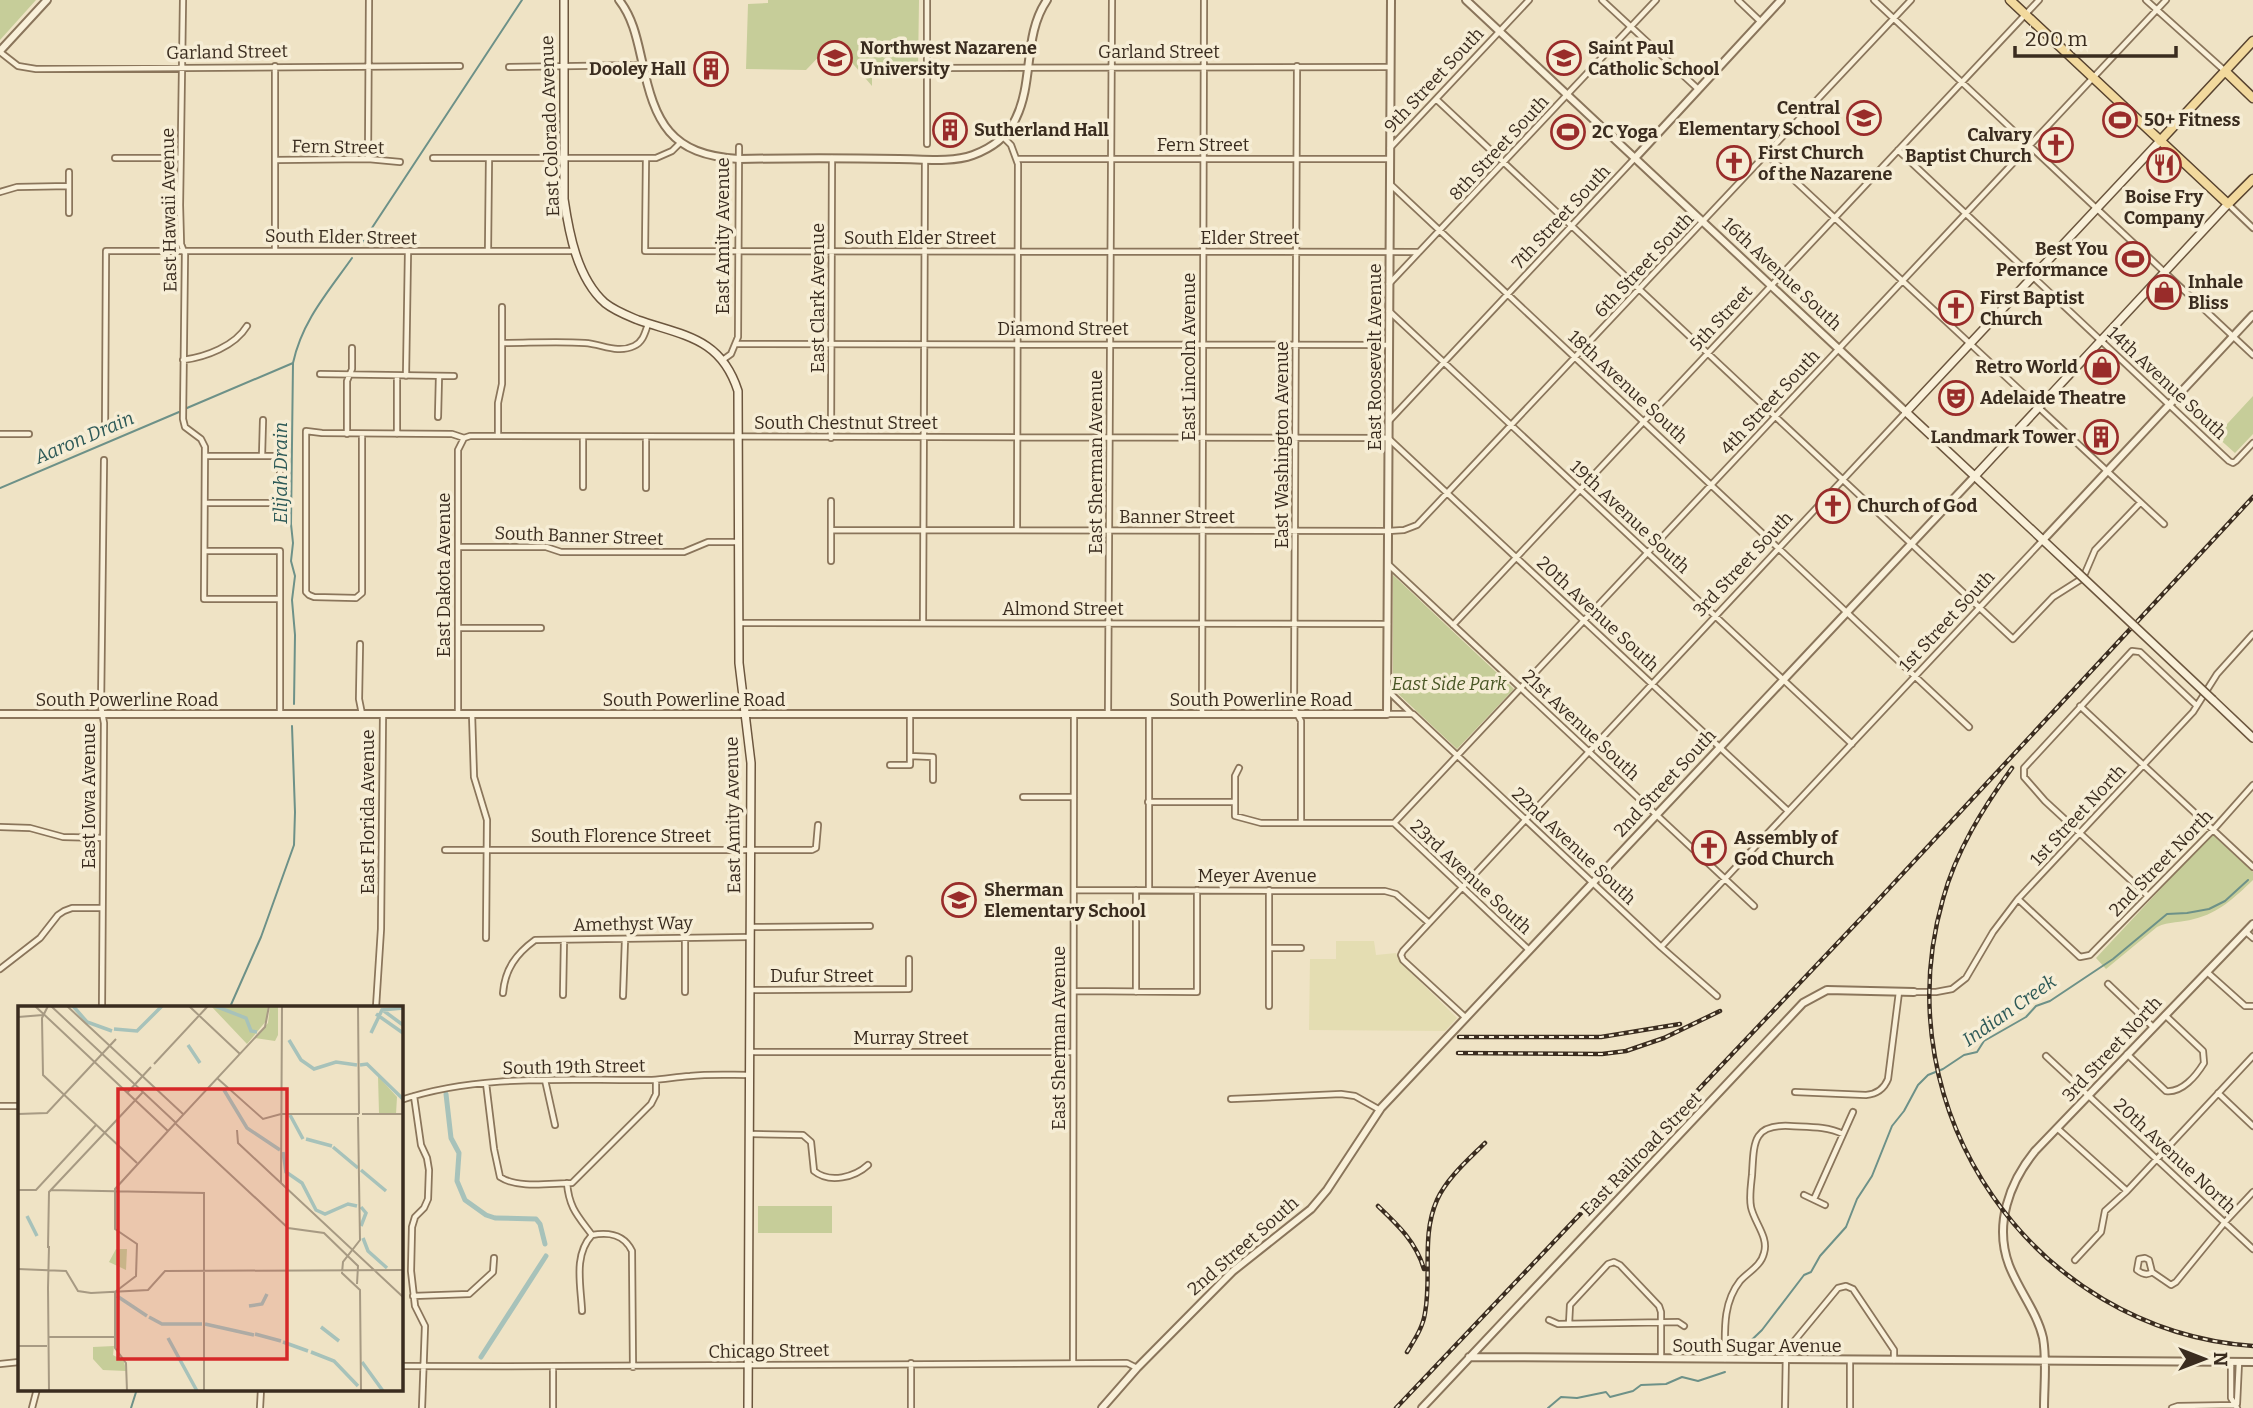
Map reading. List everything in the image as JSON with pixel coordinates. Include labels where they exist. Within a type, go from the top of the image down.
[{"type":"main road","name":"East Colorado Avenue","points":[[564,0],[564,199],[575,251]]},
{"type":"main road","points":[[2010,0],[2228,205]]},
{"type":"main road","name":"3rd Street South","points":[[1906,412],[2253,41]]},
{"type":"main road","points":[[2225,71],[2253,98]]},
{"type":"main road","name":"2nd Street South","points":[[1975,477],[2253,179]]},
{"type":"main road","points":[[575,251],[589,284],[604,302],[625,315],[693,337],[724,359]]},
{"type":"main road","name":"East Amity Avenue","points":[[724,359],[733,374],[738,391],[740,681],[751,762],[748,1408]]},
{"type":"main road","name":"16th Avenue South","points":[[1906,412],[2253,738]]},
{"type":"street","points":[[0,52],[47,0]]},
{"type":"street","name":"East Hawaii Avenue","points":[[183,0],[180,158],[183,419],[185,427],[201,439],[205,456]]},
{"type":"street","points":[[368,159],[369,0]]},
{"type":"street","points":[[619,0],[634,26],[653,106],[659,119],[681,142],[694,151],[739,159],[925,159],[972,156],[990,148],[1003,137],[1019,111],[1037,20],[1047,0]]},
{"type":"street","points":[[927,0],[927,144]]},
{"type":"street","name":"East Sherman Avenue","points":[[1108,714],[1112,0]]},
{"type":"street","name":"East Lincoln Avenue","points":[[1202,713],[1204,0]]},
{"type":"street","name":"East Roosevelt Avenue","points":[[1387,714],[1391,0]]},
{"type":"street","name":"16th Avenue South","points":[[1466,0],[1906,412]]},
{"type":"street","name":"9th Street South","points":[[1389,149],[1529,0]]},
{"type":"street","points":[[1602,0],[1698,89]]},
{"type":"street","name":"8th Street South","points":[[1389,285],[1656,0]]},
{"type":"street","points":[[1738,0],[1761,22]]},
{"type":"street","name":"7th Street South","points":[[1388,421],[1781,0]]},
{"type":"street","points":[[1874,0],[2253,355]]},
{"type":"street","name":"6th Street South","points":[[1388,531],[1404,530],[1417,525],[1449,493],[1911,0]]},
{"type":"street","name":"5th Street","points":[[1453,625],[2039,0]]},
{"type":"street","points":[[2146,0],[2225,71]]},
{"type":"street","name":"4th Street South","points":[[1394,823],[2166,0]]},
{"type":"street","name":"Garland Street","points":[[0,52],[18,66],[36,69],[460,66]]},
{"type":"street","points":[[509,67],[643,65]]},
{"type":"street","points":[[275,66],[275,251]]},
{"type":"street","name":"East Washington Avenue","points":[[1297,66],[1294,708],[1301,721],[1301,823]]},
{"type":"street","name":"Garland Street","points":[[927,68],[1390,66]]},
{"type":"street","points":[[1436,99],[2013,639],[2053,597],[2083,578],[2095,550],[2140,503]]},
{"type":"street","points":[[1003,137],[1011,145],[1017,159],[1017,530]]},
{"type":"street","points":[[433,158],[646,158],[663,156],[681,142]]},
{"type":"street","name":"East Amity Avenue","points":[[737,344],[739,147]]},
{"type":"street","name":"14th Avenue South","points":[[1898,150],[2233,463],[2253,443]]},
{"type":"street","points":[[1766,154],[2164,524]]},
{"type":"street","points":[[115,158],[180,158]]},
{"type":"street","points":[[488,251],[489,158]]},
{"type":"street","name":"South Elder Street","points":[[646,158],[645,251],[1111,252]]},
{"type":"street","name":"East Clark Avenue","points":[[831,438],[832,158]]},
{"type":"street","name":"Fern Street","points":[[276,160],[368,159],[400,162]]},
{"type":"street","points":[[923,624],[925,159]]},
{"type":"street","name":"Fern Street","points":[[1017,159],[1389,159]]},
{"type":"street","points":[[69,172],[69,213]]},
{"type":"street","name":"18th Avenue South","points":[[1389,183],[1969,727]]},
{"type":"street","points":[[0,192],[18,187],[69,186]]},
{"type":"street","points":[[2228,205],[2253,228]]},
{"type":"street","name":"South Elder Street","points":[[105,432],[106,251],[575,251]]},
{"type":"street","points":[[406,376],[408,252]]},
{"type":"street","name":"Elder Street","points":[[1111,252],[1389,252]]},
{"type":"street","points":[[1389,252],[1419,252]]},
{"type":"street","points":[[498,436],[502,307]]},
{"type":"street","name":"19th Avenue South","points":[[1389,310],[1852,744]]},
{"type":"street","name":"1st Street South","points":[[1661,947],[2253,315]]},
{"type":"street","points":[[502,343],[583,343],[610,349],[630,348],[642,339],[648,323]]},
{"type":"street","points":[[183,360],[196,358],[239,339],[247,326]]},
{"type":"street","points":[[724,359],[737,344]]},
{"type":"street","name":"Diamond Street","points":[[737,344],[1389,345]]},
{"type":"street","points":[[347,433],[347,381],[352,348]]},
{"type":"street","points":[[320,374],[454,376]]},
{"type":"street","points":[[397,376],[397,434]]},
{"type":"street","points":[[438,417],[439,376]]},
{"type":"street","name":"3rd Street South","points":[[1466,1018],[1401,956],[1906,412]]},
{"type":"street","points":[[262,420],[262,456]]},
{"type":"street","name":"South Chestnut Street","points":[[362,434],[362,593],[356,598],[314,597],[306,592],[306,431],[362,434],[452,433],[464,438],[1388,438]]},
{"type":"street","points":[[0,434],[29,434]]},
{"type":"street","points":[[583,437],[583,487]]},
{"type":"street","points":[[646,437],[646,488]]},
{"type":"street","name":"East Dakota Avenue","points":[[458,713],[458,450],[464,438]]},
{"type":"street","name":"20th Avenue South","points":[[1388,438],[1788,811]]},
{"type":"street","points":[[205,503],[281,503],[280,456],[205,456],[204,599],[280,599]]},
{"type":"street","name":"East Iowa Avenue","points":[[102,1006],[104,460]]},
{"type":"street","name":"2nd Street South","points":[[1102,1408],[1137,1368],[1233,1271],[1311,1209],[1327,1190],[1380,1110],[1975,477]]},
{"type":"street","points":[[831,501],[831,561]]},
{"type":"street","name":"Banner Street","points":[[831,530],[1388,531]]},
{"type":"street","name":"South Banner Street","points":[[459,547],[546,547],[561,552],[684,552],[708,542],[738,542]]},
{"type":"street","points":[[205,551],[280,551],[280,714]]},
{"type":"street","name":"21st Avenue South","points":[[1388,564],[1754,906]]},
{"type":"street","name":"Almond Street","points":[[739,623],[1388,624]]},
{"type":"street","points":[[458,628],[541,628]]},
{"type":"street","name":"1st Street North","points":[[1914,992],[1952,989],[1966,978],[1993,932],[2018,899],[2193,712],[2217,674],[2253,634]]},
{"type":"street","points":[[360,644],[359,699],[362,714]]},
{"type":"street","points":[[2148,896],[2045,802],[2024,777],[2024,768],[2132,651],[2136,650],[2196,705]]},
{"type":"street","name":"22nd Avenue South","points":[[1388,691],[1661,947],[1717,996]]},
{"type":"street","points":[[2080,706],[2253,867]]},
{"type":"street","points":[[472,713],[474,777],[487,820],[486,938]]},
{"type":"street","name":"East Sherman Avenue","points":[[1073,1363],[1074,713]]},
{"type":"street","name":"East Florida Avenue","points":[[376,1006],[382,910],[383,714]]},
{"type":"street","points":[[890,765],[910,765],[910,714]]},
{"type":"street","points":[[1149,714],[1149,890]]},
{"type":"street","points":[[1387,714],[1413,714]]},
{"type":"street","name":"South Powerline Road","points":[[0,715],[1387,714]]},
{"type":"street","points":[[910,756],[933,757],[933,780]]},
{"type":"street","points":[[1239,768],[1235,776],[1235,816],[1261,823],[1394,823]]},
{"type":"street","name":"2nd Street North","points":[[2018,899],[2080,957],[2090,956],[2253,785]]},
{"type":"street","points":[[1023,797],[1074,797]]},
{"type":"street","points":[[1149,802],[1235,802]]},
{"type":"street","name":"23rd Avenue South","points":[[1394,823],[1529,950]]},
{"type":"street","name":"South Florence Street","points":[[444,850],[812,850],[818,842],[818,825]]},
{"type":"street","points":[[0,827],[30,828],[63,837],[103,838]]},
{"type":"street","name":"Meyer Avenue","points":[[1074,890],[1391,891],[1429,923]]},
{"type":"street","points":[[1136,890],[1136,992]]},
{"type":"street","points":[[1074,992],[1197,992],[1197,890]]},
{"type":"street","points":[[1269,890],[1269,1006]]},
{"type":"street","points":[[0,970],[40,938],[64,911],[72,908],[102,908]]},
{"type":"street","name":"3rd Street North","points":[[2044,1408],[2043,1339],[2010,1266],[2003,1228],[2007,1204],[2020,1171],[2035,1151],[2164,1014],[2253,924]]},
{"type":"street","points":[[750,927],[870,926]]},
{"type":"street","points":[[2246,932],[2253,939]]},
{"type":"street","points":[[685,937],[685,992]]},
{"type":"street","name":"Amethyst Way","points":[[503,993],[504,981],[511,963],[521,950],[535,940],[749,937]]},
{"type":"street","points":[[563,995],[564,940]]},
{"type":"street","points":[[623,996],[625,940]]},
{"type":"street","points":[[1269,948],[1301,948]]},
{"type":"street","name":"Dufur Street","points":[[749,990],[909,989],[909,959]]},
{"type":"street","points":[[2207,972],[2245,1006],[2253,1006]]},
{"type":"street","points":[[2108,984],[2153,1027]]},
{"type":"street","name":"East Railroad Street","points":[[1422,1408],[1803,1003],[1827,990],[1914,992]]},
{"type":"street","points":[[1796,1092],[1866,1095],[1882,1089],[1888,1079],[1899,992]]},
{"type":"street","points":[[2127,1054],[2166,1091],[2178,1090],[2199,1071],[2204,1063],[2203,1051],[2164,1014]]},
{"type":"street","name":"Murray Street","points":[[749,1052],[1073,1052]]},
{"type":"street","name":"20th Avenue North","points":[[2046,1056],[2253,1249]]},
{"type":"street","points":[[2075,1260],[2101,1232],[2105,1211],[2253,1056]]},
{"type":"street","name":"South 19th Street","points":[[402,1100],[447,1087],[486,1083],[656,1080],[697,1075],[749,1074]]},
{"type":"street","points":[[545,1080],[555,1125]]},
{"type":"street","points":[[486,1083],[500,1177],[505,1181],[521,1183],[572,1183],[651,1104],[656,1094],[656,1080]]},
{"type":"street","points":[[2218,1093],[2253,1126]]},
{"type":"street","points":[[1231,1098],[1340,1094],[1355,1096],[1380,1110]]},
{"type":"street","points":[[414,1096],[421,1145],[429,1170],[428,1199],[415,1217],[412,1227],[413,1296],[425,1326],[422,1408]]},
{"type":"street","points":[[0,1106],[18,1106]]},
{"type":"street","points":[[1814,1199],[1853,1112]]},
{"type":"street","points":[[1725,1360],[1726,1319],[1731,1296],[1741,1281],[1761,1261],[1765,1249],[1751,1200],[1754,1146],[1761,1132],[1777,1126],[1831,1129],[1843,1134]]},
{"type":"street","points":[[2057,1128],[2127,1191]]},
{"type":"street","points":[[750,1134],[803,1135],[811,1142],[814,1171],[820,1176],[852,1177],[868,1165]]},
{"type":"street","points":[[568,1183],[568,1199],[592,1235]]},
{"type":"street","points":[[2152,1272],[2166,1283],[2171,1285],[2176,1282],[2253,1192]]},
{"type":"street","points":[[1804,1195],[1825,1205]]},
{"type":"street","points":[[592,1235],[613,1234],[629,1245],[632,1251],[633,1367]]},
{"type":"street","points":[[582,1311],[581,1251],[592,1235]]},
{"type":"street","points":[[413,1296],[470,1294],[493,1272],[494,1258]]},
{"type":"street","points":[[1569,1324],[1570,1305],[1608,1264],[1614,1262],[1659,1306],[1661,1359]]},
{"type":"street","points":[[1785,1408],[1786,1351],[1838,1288],[1846,1286],[1853,1289],[1894,1350],[1894,1360]]},
{"type":"street","points":[[1549,1320],[1558,1324],[1678,1322],[1684,1326]]},
{"type":"street","name":"South Sugar Avenue","points":[[1469,1357],[2253,1362]]},
{"type":"street","points":[[1850,1360],[1850,1408]]},
{"type":"street","points":[[0,1364],[18,1362]]},
{"type":"street","points":[[2231,1362],[2231,1398],[2237,1406]]},
{"type":"street","points":[[2237,1406],[2239,1362]]},
{"type":"street","points":[[911,1363],[911,1408]]},
{"type":"street","name":"Chicago Street","points":[[402,1366],[1127,1363],[1137,1368]]},
{"type":"street","points":[[553,1367],[553,1408]]},
{"type":"street","points":[[32,1408],[37,1390]]},
{"type":"street","points":[[260,1408],[261,1390]]},
{"type":"street","points":[[2172,1408],[2237,1406]]},
{"type":"shaded area","points":[[1336,941],[1374,941],[1376,955],[1396,953],[1401,963],[1457,1018],[1445,1031],[1309,1030],[1310,959],[1336,959]]},
{"type":"green space","points":[[0,0],[36,0],[0,40]]},
{"type":"green space","points":[[768,0],[919,0],[918,70],[877,72],[872,78],[872,86],[835,43],[806,70],[746,69],[748,4],[768,3]]},
{"type":"green space","points":[[2253,396],[2253,434],[2235,453],[2216,436]]},
{"type":"green space","name":"East Side Park","points":[[1393,575],[1514,689],[1457,749],[1393,689]]},
{"type":"green space","points":[[2212,834],[2253,872],[2253,880],[2211,913],[2157,927],[2106,969],[2096,958]]},
{"type":"green space","points":[[758,1206],[832,1206],[832,1233],[758,1233]]},
{"type":"waterway","name":"Elijah Drain","points":[[362,243],[522,0]]},
{"type":"waterway","name":"Elijah Drain","points":[[294,704],[295,635],[292,600],[295,576],[291,561],[293,363],[309,320],[352,258]]},
{"type":"waterway","name":"Aaron Drain","points":[[187,408],[293,363]]},
{"type":"waterway","name":"Aaron Drain","points":[[0,488],[179,412]]},
{"type":"waterway","name":"Elijah Drain","points":[[230,1006],[261,937],[294,845],[292,726]]},
{"type":"waterway","name":"Indian Creek","points":[[1738,1353],[1762,1330],[1804,1275],[1811,1272],[1820,1256],[1846,1227],[1857,1199],[1872,1176],[1892,1126],[1904,1111],[1918,1085],[1928,1075],[1964,1055],[1977,1052],[1984,1041],[2026,1017],[2036,1006],[2050,1001],[2113,959],[2167,914],[2209,909],[2225,901],[2248,880]]},
{"type":"waterway","points":[[446,1094],[451,1138],[459,1153],[457,1181],[465,1200],[495,1218],[536,1219],[545,1244]]},
{"type":"waterway","points":[[481,1357],[546,1256]]},
{"type":"waterway","name":"Indian Creek","points":[[1548,1408],[1561,1397],[1577,1398],[1606,1392],[1610,1397],[1633,1391],[1641,1385],[1666,1384],[1682,1377],[1698,1381],[1725,1372]]},
{"type":"waterway","name":"Elijah Drain","points":[[131,1408],[137,1390]]},
{"type":"railway","points":[[1396,1408],[1867,912],[2253,497]]},
{"type":"railway","points":[[2012,768],[1981,814],[1955,864],[1943,899],[1930,978],[1935,1056],[1956,1129],[1993,1196],[2042,1253],[2103,1299],[2174,1331],[2253,1346]]},
{"type":"railway","points":[[1458,1053],[1602,1054],[1626,1051],[1664,1038],[1720,1011]]},
{"type":"railway","points":[[1459,1037],[1601,1037],[1680,1024]]},
{"type":"railway","points":[[1407,1352],[1421,1328],[1425,1313],[1429,1228],[1437,1200],[1452,1177],[1485,1143]]},
{"type":"railway","points":[[1378,1206],[1411,1242],[1424,1269]]},
{"type":"place","name":"Northwest Nazarene University","points":[[835,58]]},
{"type":"place","name":"Saint Paul Catholic School","points":[[1564,58]]},
{"type":"place","name":"Dooley Hall","points":[[711,69]]},
{"type":"place","name":"Central Elementary School","points":[[1864,118]]},
{"type":"place","name":"50+ Fitness","points":[[2120,120]]},
{"type":"place","name":"Sutherland Hall","points":[[950,130]]},
{"type":"place","name":"2C Yoga","points":[[1568,132]]},
{"type":"place","name":"Calvary Baptist Church","points":[[2056,145]]},
{"type":"place","name":"First Church of the Nazarene","points":[[1734,163]]},
{"type":"place","name":"Boise Fry Company","points":[[2164,165]]},
{"type":"place","name":"Best You Performance","points":[[2133,259]]},
{"type":"place","name":"Inhale Bliss","points":[[2164,292]]},
{"type":"place","name":"First Baptist Church","points":[[1956,308]]},
{"type":"place","name":"Retro World","points":[[2102,367]]},
{"type":"place","name":"Adelaide Theatre","points":[[1956,398]]},
{"type":"place","name":"Landmark Tower","points":[[2101,437]]},
{"type":"place","name":"Church of God","points":[[1833,506]]},
{"type":"place","name":"Assembly of God Church","points":[[1709,848]]},
{"type":"place","name":"Sherman Elementary School","points":[[959,900]]}]
